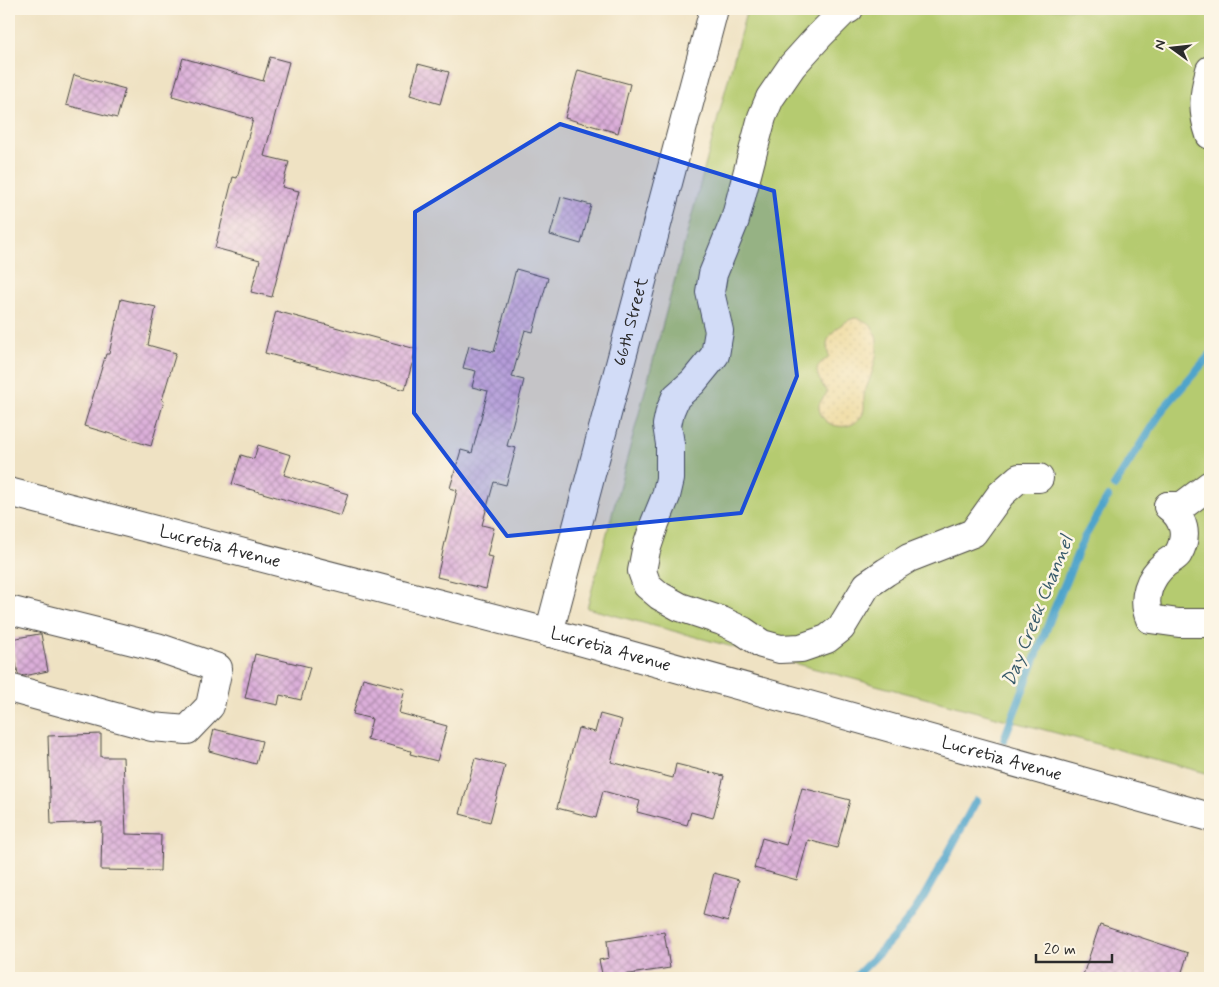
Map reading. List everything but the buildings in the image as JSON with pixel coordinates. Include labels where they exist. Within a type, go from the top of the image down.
[{"type":"street","name":"66th Street","points":[[549,633],[714,9]]},
{"type":"street","points":[[849,9],[843,12],[792,66],[770,98],[762,117],[735,220],[713,274],[710,292],[718,331],[715,355],[693,382],[676,398],[670,411],[667,425],[670,444],[670,478],[666,496],[646,550],[642,571],[647,585],[660,596],[680,607],[722,621],[743,631],[762,644],[780,649],[801,648],[826,639],[841,628],[867,585],[909,558],[973,533],[1001,494],[1019,478],[1039,478]]},
{"type":"street","points":[[1210,70],[1204,89],[1204,106],[1210,135]]},
{"type":"street","points":[[1210,485],[1182,506],[1168,506],[1179,515],[1184,533],[1177,555],[1164,564],[1150,582],[1146,597],[1146,611],[1150,619],[1179,623],[1210,623]]},
{"type":"street","name":"Lucretia Avenue","points":[[9,492],[549,633],[1210,817]]},
{"type":"street","points":[[9,610],[157,647],[218,668],[210,706],[187,730],[152,727],[9,688]]},
{"type":"highlighted area","points":[[560,124],[774,191],[797,376],[741,513],[507,536],[414,413],[415,212]]},
{"type":"green space","points":[[747,9],[1210,9],[1210,774],[587,608]]},
{"type":"sand","points":[[856,318],[867,322],[873,329],[877,338],[877,349],[864,394],[863,414],[851,425],[837,426],[825,420],[821,415],[819,406],[827,392],[819,379],[817,368],[829,357],[827,344],[834,331]]},
{"type":"waterway","name":"Day Creek Channel","points":[[1114,486],[1163,409],[1210,355]]},
{"type":"waterway","name":"Day Creek Channel","points":[[1004,739],[1084,538],[1108,497]]},
{"type":"waterway","name":"Day Creek Channel","points":[[854,978],[896,934],[918,906],[976,801]]}]
